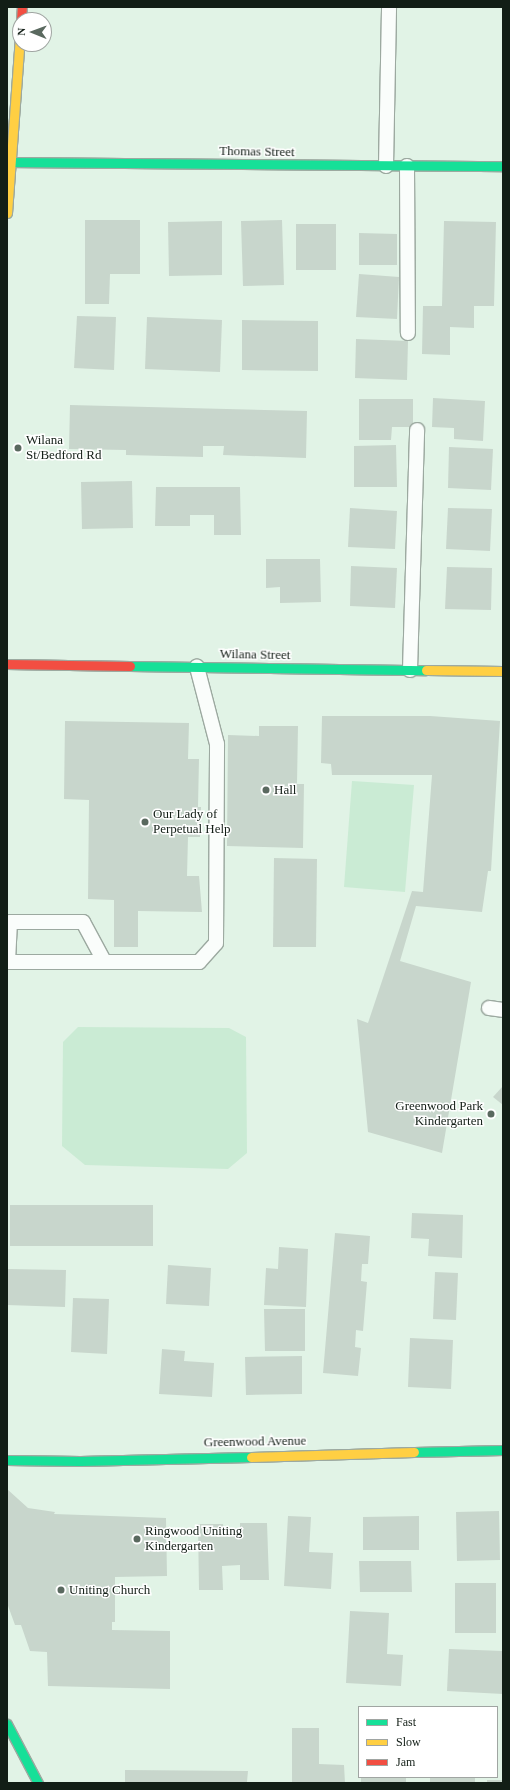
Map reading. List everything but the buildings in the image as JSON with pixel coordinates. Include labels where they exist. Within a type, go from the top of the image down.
[{"type":"street","points":[[7,213],[19,52]]},
{"type":"street","name":"Thomas Street","points":[[11,162],[503,166]]},
{"type":"street","name":"Wilana Street","points":[[7,664],[503,671]]},
{"type":"street","name":"Greenwood Avenue","points":[[7,1460],[80,1461],[503,1450]]},
{"type":"street","points":[[7,1724],[38,1783]]},
{"type":"lane","points":[[386,166],[389,7]]},
{"type":"lane","points":[[407,166],[408,333]]},
{"type":"lane","points":[[410,670],[418,430]]},
{"type":"lane","points":[[104,962],[83,922],[10,922],[7,962],[104,962],[199,962],[216,943],[217,744],[197,667]]},
{"type":"lane","points":[[489,1008],[503,1010]]},
{"type":"green space","points":[[352,781],[414,785],[405,892],[344,887]]},
{"type":"green space","points":[[78,1027],[229,1028],[246,1037],[247,1153],[228,1169],[85,1165],[62,1146],[63,1042]]},
{"type":"traffic: fast","points":[[11,162],[503,166]]},
{"type":"traffic: fast","points":[[130,666],[426,670]]},
{"type":"traffic: fast","points":[[414,1452],[503,1450]]},
{"type":"traffic: fast","points":[[7,1460],[80,1461],[251,1457]]},
{"type":"traffic: fast","points":[[7,1724],[38,1783]]},
{"type":"traffic: slow","points":[[7,213],[19,52]]},
{"type":"traffic: slow","points":[[426,670],[503,671]]},
{"type":"traffic: slow","points":[[251,1457],[414,1452]]},
{"type":"traffic: jam","points":[[22,7],[22,12]]},
{"type":"traffic: jam","points":[[7,664],[130,666]]},
{"type":"place","name":"Wilana St/Bedford Rd","points":[[18,448]]},
{"type":"place","name":"Hall","points":[[266,790]]},
{"type":"place","name":"Our Lady of Perpetual Help","points":[[145,822]]},
{"type":"place","name":"Greenwood Park Kindergarten","points":[[491,1114]]},
{"type":"place","name":"Ringwood Uniting Kindergarten","points":[[137,1539]]},
{"type":"place","name":"Uniting Church","points":[[61,1590]]}]
